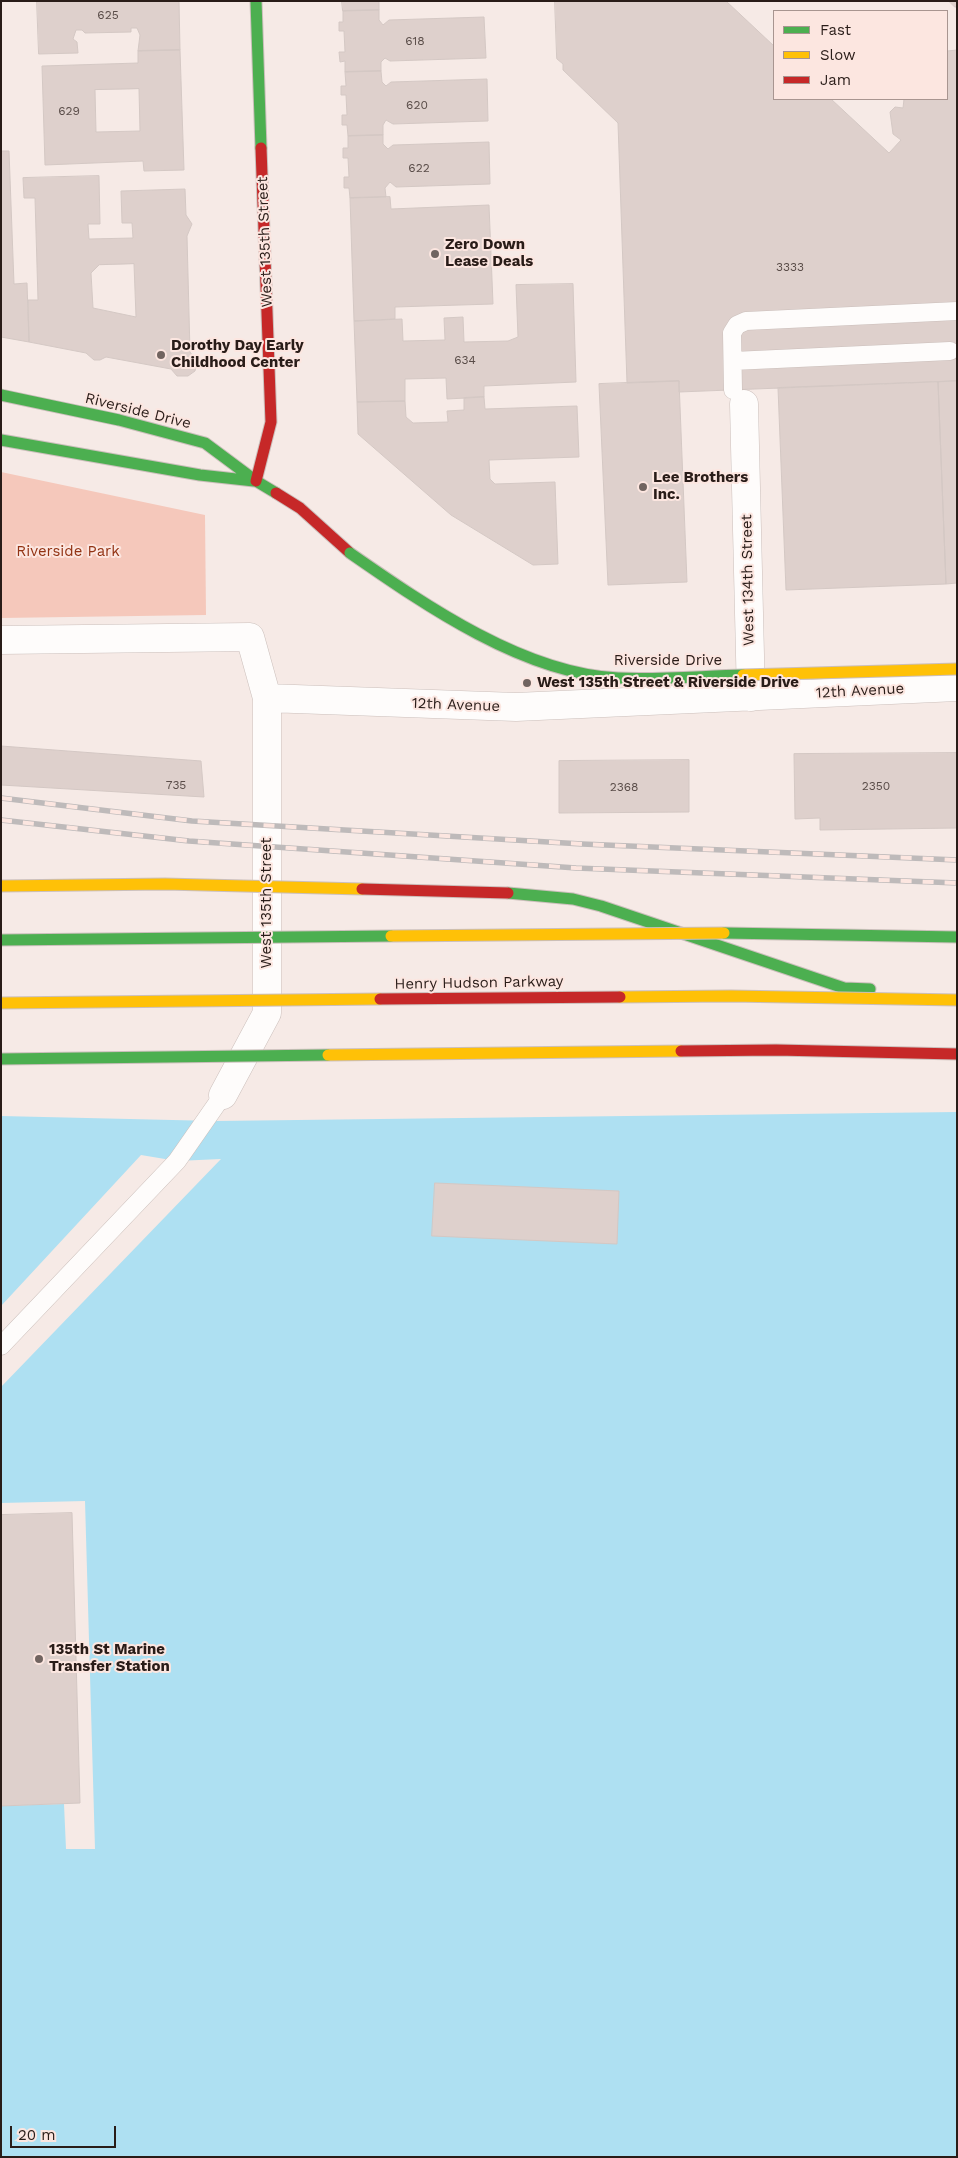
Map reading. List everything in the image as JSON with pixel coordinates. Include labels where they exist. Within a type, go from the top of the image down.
[{"type":"main road","name":"West 135th Street","points":[[256,1],[271,422],[256,481]]},
{"type":"main road","name":"Riverside Drive","points":[[1,395],[120,420],[204,443],[256,481],[300,508],[350,553],[409,595],[478,635],[537,660],[573,671],[617,678],[746,686],[957,669]]},
{"type":"main road","name":"Riverside Drive","points":[[1,440],[200,475],[256,481]]},
{"type":"main road","points":[[1,886],[175,884],[508,893],[573,899],[601,906],[844,988],[957,992]]},
{"type":"main road","points":[[1,940],[700,934],[957,937]]},
{"type":"main road","name":"Henry Hudson Parkway","points":[[1,1003],[703,996],[957,1000]]},
{"type":"main road","points":[[1,1059],[776,1050],[957,1054]]},
{"type":"street","points":[[739,397],[746,686]]},
{"type":"street","points":[[1,640],[250,636],[267,698]]},
{"type":"street","name":"12th Avenue","points":[[267,698],[516,707],[746,686],[957,687]]},
{"type":"street","name":"West 135th Street","points":[[223,1095],[267,1013],[267,698]]},
{"type":"lane","points":[[739,397],[733,361],[732,333],[737,325],[746,321],[957,311]]},
{"type":"lane","points":[[733,361],[950,352]]},
{"type":"lane","points":[[1,1346],[178,1161],[223,1095]]},
{"type":"green space","name":"Riverside Park","points":[[1,472],[205,515],[206,615],[1,618]]},
{"type":"water","points":[[957,1112],[957,2157],[1,2157],[1,1116],[215,1121]]},
{"type":"pier","points":[[141,1155],[177,1161],[221,1159],[1,1387],[1,1306]]},
{"type":"pier","name":"135th St Marine Transfer Station","points":[[85,1501],[95,1849],[66,1849],[64,1804],[1,1806],[1,1503]]},
{"type":"building","points":[[37,1],[179,1],[180,50],[138,51],[140,35],[137,28],[131,28],[131,32],[85,33],[82,30],[76,30],[73,39],[77,42],[78,53],[39,54]]},
{"type":"building","points":[[342,1],[379,1],[379,10],[343,11]]},
{"type":"building","points":[[555,1],[726,1],[773,45],[773,100],[832,100],[889,153],[901,140],[893,134],[890,112],[895,107],[903,108],[904,100],[948,100],[948,51],[957,50],[957,381],[679,392],[679,381],[627,383],[618,123],[563,70],[563,64],[557,59]]},
{"type":"building","points":[[949,1],[957,1],[957,7],[955,7]]},
{"type":"building","points":[[379,10],[379,20],[383,25],[389,20],[484,17],[486,58],[390,61],[385,58],[381,62],[381,71],[345,72],[345,61],[340,62],[339,52],[345,52],[344,31],[339,31],[339,22],[343,22],[343,11]]},
{"type":"building","points":[[180,50],[184,170],[144,171],[143,161],[45,165],[42,66],[138,63],[138,51]],"holes":[[[139,89],[140,131],[96,132],[95,90]]]},
{"type":"building","points":[[381,71],[382,82],[386,86],[391,82],[487,79],[488,121],[393,124],[386,120],[383,125],[383,135],[348,136],[347,125],[342,125],[342,115],[347,115],[346,95],[341,95],[341,86],[346,86],[345,72]]},
{"type":"building","points":[[383,135],[383,144],[388,149],[393,145],[489,142],[490,184],[396,187],[390,182],[385,188],[386,197],[350,198],[349,188],[344,188],[344,177],[349,177],[348,158],[343,158],[343,148],[348,148],[348,136]]},
{"type":"building","points":[[1,151],[9,151],[14,284],[27,283],[29,342],[1,337]]},
{"type":"building","points":[[99,176],[100,224],[88,224],[89,239],[133,238],[132,223],[122,223],[121,191],[185,189],[186,215],[192,224],[187,236],[190,352],[197,362],[195,371],[188,376],[177,376],[171,369],[106,357],[94,360],[86,353],[29,342],[28,300],[38,300],[35,198],[24,198],[23,178]],"holes":[[[134,264],[136,317],[93,308],[91,273],[99,265]]]},
{"type":"building","points":[[390,197],[391,209],[489,205],[493,304],[395,307],[395,319],[354,321],[350,198]]},
{"type":"building","points":[[573,284],[576,382],[484,386],[484,397],[447,399],[446,378],[405,379],[405,401],[357,402],[354,321],[402,319],[403,341],[445,340],[444,318],[463,317],[464,342],[508,341],[518,337],[516,285]]},
{"type":"building","name":"Lee Brothers Inc.","points":[[679,381],[687,582],[608,585],[599,384]]},
{"type":"building","points":[[957,381],[957,583],[946,584],[938,382]]},
{"type":"building","points":[[938,382],[946,584],[786,590],[778,388]]},
{"type":"building","points":[[484,397],[485,409],[577,406],[579,457],[489,460],[490,479],[495,484],[555,482],[558,564],[533,565],[451,515],[358,434],[357,402],[405,401],[406,417],[413,423],[448,422],[447,411],[464,410],[464,398]]},
{"type":"building","points":[[1,746],[201,761],[204,797],[1,785]]},
{"type":"building","points":[[957,753],[957,828],[820,830],[820,818],[795,819],[794,754]]},
{"type":"building","points":[[689,760],[689,812],[559,813],[559,761]]},
{"type":"building","points":[[435,1183],[619,1191],[617,1244],[432,1236]]},
{"type":"building","name":"135th St Marine Transfer Station","points":[[72,1513],[80,1803],[1,1806],[1,1515]]},
{"type":"railway","points":[[1,798],[192,821],[582,844],[957,860]]},
{"type":"railway","points":[[1,820],[189,841],[576,868],[957,883]]},
{"type":"traffic: fast","points":[[256,1],[261,148]]},
{"type":"traffic: fast","points":[[1,395],[119,420],[205,443],[256,481],[276,493]]},
{"type":"traffic: fast","points":[[1,440],[200,475],[254,481]]},
{"type":"traffic: fast","points":[[350,553],[410,594],[477,634],[547,664],[583,674],[618,678],[743,675]]},
{"type":"traffic: fast","points":[[508,893],[573,899],[601,906],[844,988],[870,989]]},
{"type":"traffic: fast","points":[[724,933],[957,937]]},
{"type":"traffic: fast","points":[[1,940],[391,936]]},
{"type":"traffic: fast","points":[[1,1059],[328,1055]]},
{"type":"traffic: jam","points":[[256,481],[271,422],[261,148]]},
{"type":"traffic: jam","points":[[276,493],[300,508],[350,553]]},
{"type":"traffic: jam","points":[[362,889],[508,893]]},
{"type":"traffic: jam","points":[[380,999],[620,997]]},
{"type":"traffic: jam","points":[[681,1051],[776,1050],[957,1054]]},
{"type":"traffic: slow","points":[[743,675],[957,669]]},
{"type":"traffic: slow","points":[[1,886],[165,884],[362,889]]},
{"type":"traffic: slow","points":[[391,936],[724,933]]},
{"type":"traffic: slow","points":[[620,997],[731,996],[957,1000]]},
{"type":"traffic: slow","points":[[1,1003],[380,999]]},
{"type":"traffic: slow","points":[[328,1055],[681,1051]]},
{"type":"place","name":"Zero Down Lease Deals","points":[[435,254]]},
{"type":"place","name":"Dorothy Day Early Childhood Center","points":[[161,355]]},
{"type":"place","name":"Lee Brothers Inc.","points":[[643,487]]},
{"type":"place","name":"West 135th Street & Riverside Drive","points":[[527,683]]},
{"type":"place","name":"135th St Marine Transfer Station","points":[[39,1659]]}]
